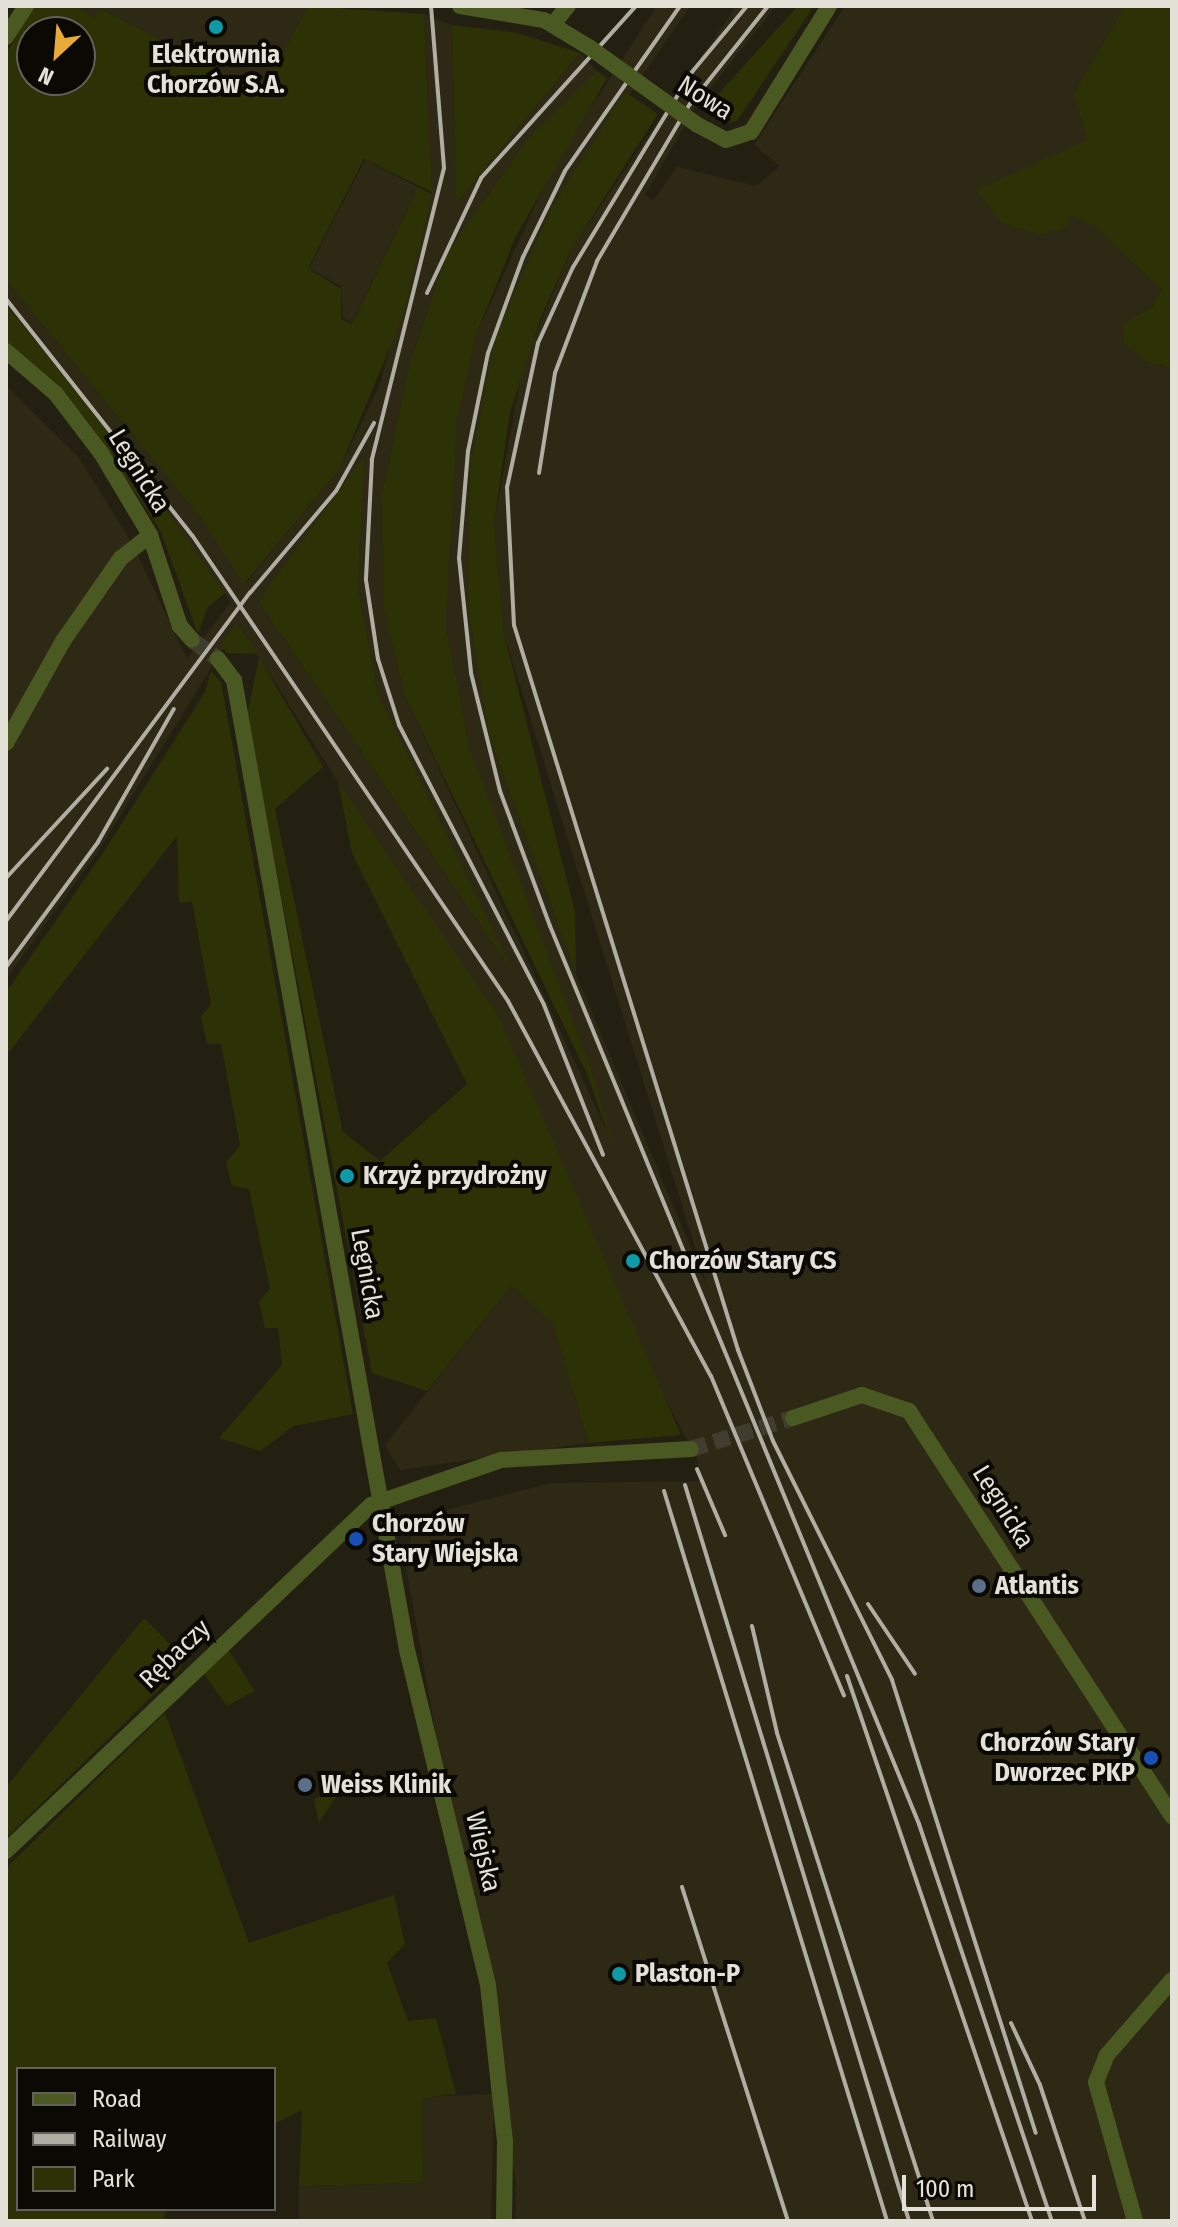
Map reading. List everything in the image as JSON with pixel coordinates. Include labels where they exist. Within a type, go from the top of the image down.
[{"type":"street","points":[[6,37],[26,6]]},
{"type":"street","points":[[460,6],[554,23],[568,6]]},
{"type":"street","name":"Nowa","points":[[554,23],[696,124],[729,141],[754,129],[829,6]]},
{"type":"street","name":"Legnicka","points":[[6,351],[81,424],[150,535],[180,626],[192,640]]},
{"type":"street","points":[[6,743],[63,641],[128,549],[150,535]]},
{"type":"street","name":"Legnicka","points":[[218,659],[234,680],[383,1498]]},
{"type":"street","name":"Legnicka","points":[[793,1418],[862,1395],[909,1411],[1172,1816]]},
{"type":"street","points":[[383,1498],[501,1460],[691,1449]]},
{"type":"street","name":"Rębaczy","points":[[6,1851],[342,1527],[383,1498]]},
{"type":"street","name":"Wiejska","points":[[383,1498],[407,1650],[488,1985],[505,2142],[504,2221]]},
{"type":"street","points":[[1135,2221],[1096,2082],[1107,2055],[1172,1980]]},
{"type":"shaded area","points":[[75,6],[308,6],[264,88],[255,88],[100,8],[93,16]]},
{"type":"shaded area","points":[[657,6],[690,6],[549,213],[495,337],[490,738],[576,974],[708,1289],[504,634],[494,523],[523,364],[572,248],[736,6],[776,6],[694,109],[645,195],[653,201],[677,167],[756,186],[780,166],[754,145],[845,6],[1125,6],[1074,93],[1087,140],[1071,216],[1095,227],[1161,289],[1152,307],[1123,324],[1147,362],[1172,368],[1172,2221],[515,2221],[516,2182],[406,1567],[414,1518],[551,1483],[699,1481],[697,1459],[338,782],[238,624],[99,850],[6,979],[6,386],[78,457],[132,543],[187,659],[231,602],[91,405],[6,306],[6,280],[203,521],[245,584],[339,470],[380,384],[432,194],[424,14],[452,25],[457,202],[580,53],[597,71],[528,138],[448,251],[410,362],[381,499],[384,609],[405,696],[610,1138],[470,749],[446,626],[447,525],[457,422],[476,335],[554,164]],"holes":[[[363,459],[358,588],[378,694],[510,969],[258,601]]]},
{"type":"shaded area","points":[[365,160],[418,187],[352,323],[343,318],[341,286],[309,268]]},
{"type":"shaded area","points":[[511,1286],[552,1321],[589,1443],[400,1470],[385,1445]]},
{"type":"shaded area","points":[[494,2094],[491,2221],[299,2221],[299,2186],[423,2183],[422,2097]]},
{"type":"green space","points":[[35,6],[75,6],[93,16],[29,16]]},
{"type":"green space","points":[[308,6],[424,14],[432,192],[364,159],[308,268],[341,289],[341,319],[352,324],[418,187],[432,194],[403,316],[339,470],[244,584],[203,521],[6,280],[6,53],[16,37],[16,96],[96,96],[96,16],[100,8],[255,88],[264,87]]},
{"type":"green space","points":[[798,6],[814,6],[737,121],[723,124],[703,111]]},
{"type":"green space","points":[[1125,6],[1172,6],[1172,368],[1147,362],[1124,343],[1123,324],[1152,307],[1161,289],[1095,227],[1071,216],[1067,227],[1040,235],[1001,222],[976,190],[1087,140],[1074,93]]},
{"type":"green space","points":[[452,25],[518,33],[580,53],[456,203]]},
{"type":"green space","points":[[597,71],[607,78],[516,236],[476,335],[457,422],[446,626],[470,749],[594,1077],[615,1154],[587,1074],[405,696],[384,610],[381,499],[410,362],[448,251],[528,138]]},
{"type":"green space","points":[[625,92],[658,114],[572,248],[541,317],[510,412],[494,523],[504,634],[575,912],[576,974],[490,738],[468,609],[470,468],[495,337],[549,213]]},
{"type":"green space","points":[[6,306],[91,405],[225,593],[208,607],[198,634],[160,530],[85,417],[6,342]]},
{"type":"green space","points":[[364,457],[358,588],[378,694],[515,976],[258,601]]},
{"type":"green space","points":[[237,623],[258,654],[227,653],[220,646]]},
{"type":"green space","points":[[259,657],[323,767],[275,809],[343,1132],[380,1161],[467,1084],[352,853],[338,782],[499,1017],[681,1435],[589,1443],[552,1322],[511,1286],[427,1391],[372,1373],[247,716]]},
{"type":"green space","points":[[211,671],[221,682],[353,1414],[294,1426],[260,1451],[219,1438],[282,1365],[278,1328],[265,1328],[259,1301],[270,1289],[249,1189],[232,1186],[226,1163],[240,1145],[221,1044],[207,1044],[201,1017],[211,1004],[192,902],[179,903],[177,836],[6,1056],[6,992],[105,850],[205,692]]},
{"type":"green space","points":[[144,1618],[171,1645],[181,1668],[6,1838],[6,1787]]},
{"type":"green space","points":[[226,1646],[255,1691],[227,1706],[201,1670]]},
{"type":"green space","points":[[165,1713],[249,1943],[394,1895],[405,1944],[387,1963],[408,2021],[436,2018],[456,2094],[422,2098],[423,2183],[299,2186],[302,2110],[276,2123],[276,2067],[16,2067],[16,2211],[166,2211],[164,2221],[6,2221],[6,1868]]},
{"type":"green space","points":[[343,1788],[331,1804],[319,1823],[314,1799]]},
{"type":"tunnel","points":[[192,640],[218,659]]},
{"type":"tunnel","points":[[691,1449],[793,1418]]},
{"type":"railway","points":[[431,6],[444,168],[372,460],[366,580],[378,659],[399,725],[544,1005],[603,1155]]},
{"type":"railway","points":[[427,293],[481,178],[636,6]]},
{"type":"railway","points":[[680,6],[565,171],[523,257],[488,353],[468,451],[459,558],[471,673],[500,791],[550,926],[919,1824],[1052,2221]]},
{"type":"railway","points":[[747,6],[692,72],[573,267],[538,343],[507,487],[514,625],[738,1350],[773,1441],[892,1680],[1036,2133]]},
{"type":"railway","points":[[539,473],[555,373],[597,261],[690,104],[768,6]]},
{"type":"railway","points":[[6,299],[192,535],[508,1001],[711,1376],[844,1695]]},
{"type":"railway","points":[[6,921],[250,593],[336,491],[374,423]]},
{"type":"railway","points":[[6,967],[98,842],[174,709]]},
{"type":"railway","points":[[6,878],[107,769]]},
{"type":"railway","points":[[697,1469],[725,1535]]},
{"type":"railway","points":[[685,1485],[909,2221]]},
{"type":"railway","points":[[664,1491],[887,2221]]},
{"type":"railway","points":[[868,1604],[915,1674]]},
{"type":"railway","points":[[752,1626],[777,1733],[933,2221]]},
{"type":"railway","points":[[847,1676],[1032,2221]]},
{"type":"railway","points":[[682,1887],[788,2221]]},
{"type":"railway","points":[[1011,2023],[1040,2085],[1085,2221]]},
{"type":"place","name":"Elektrownia Chorzów S.A.","points":[[216,27]]},
{"type":"place","name":"Krzyż przydrożny","points":[[347,1176]]},
{"type":"place","name":"Chorzów Stary CS","points":[[633,1261]]},
{"type":"place","name":"Chorzów Stary Wiejska","points":[[356,1539]]},
{"type":"place","name":"Atlantis","points":[[979,1586]]},
{"type":"place","name":"Chorzów Stary Dworzec PKP","points":[[1151,1758]]},
{"type":"place","name":"Weiss Klinik","points":[[305,1785]]},
{"type":"place","name":"Plaston-P","points":[[619,1974]]}]
